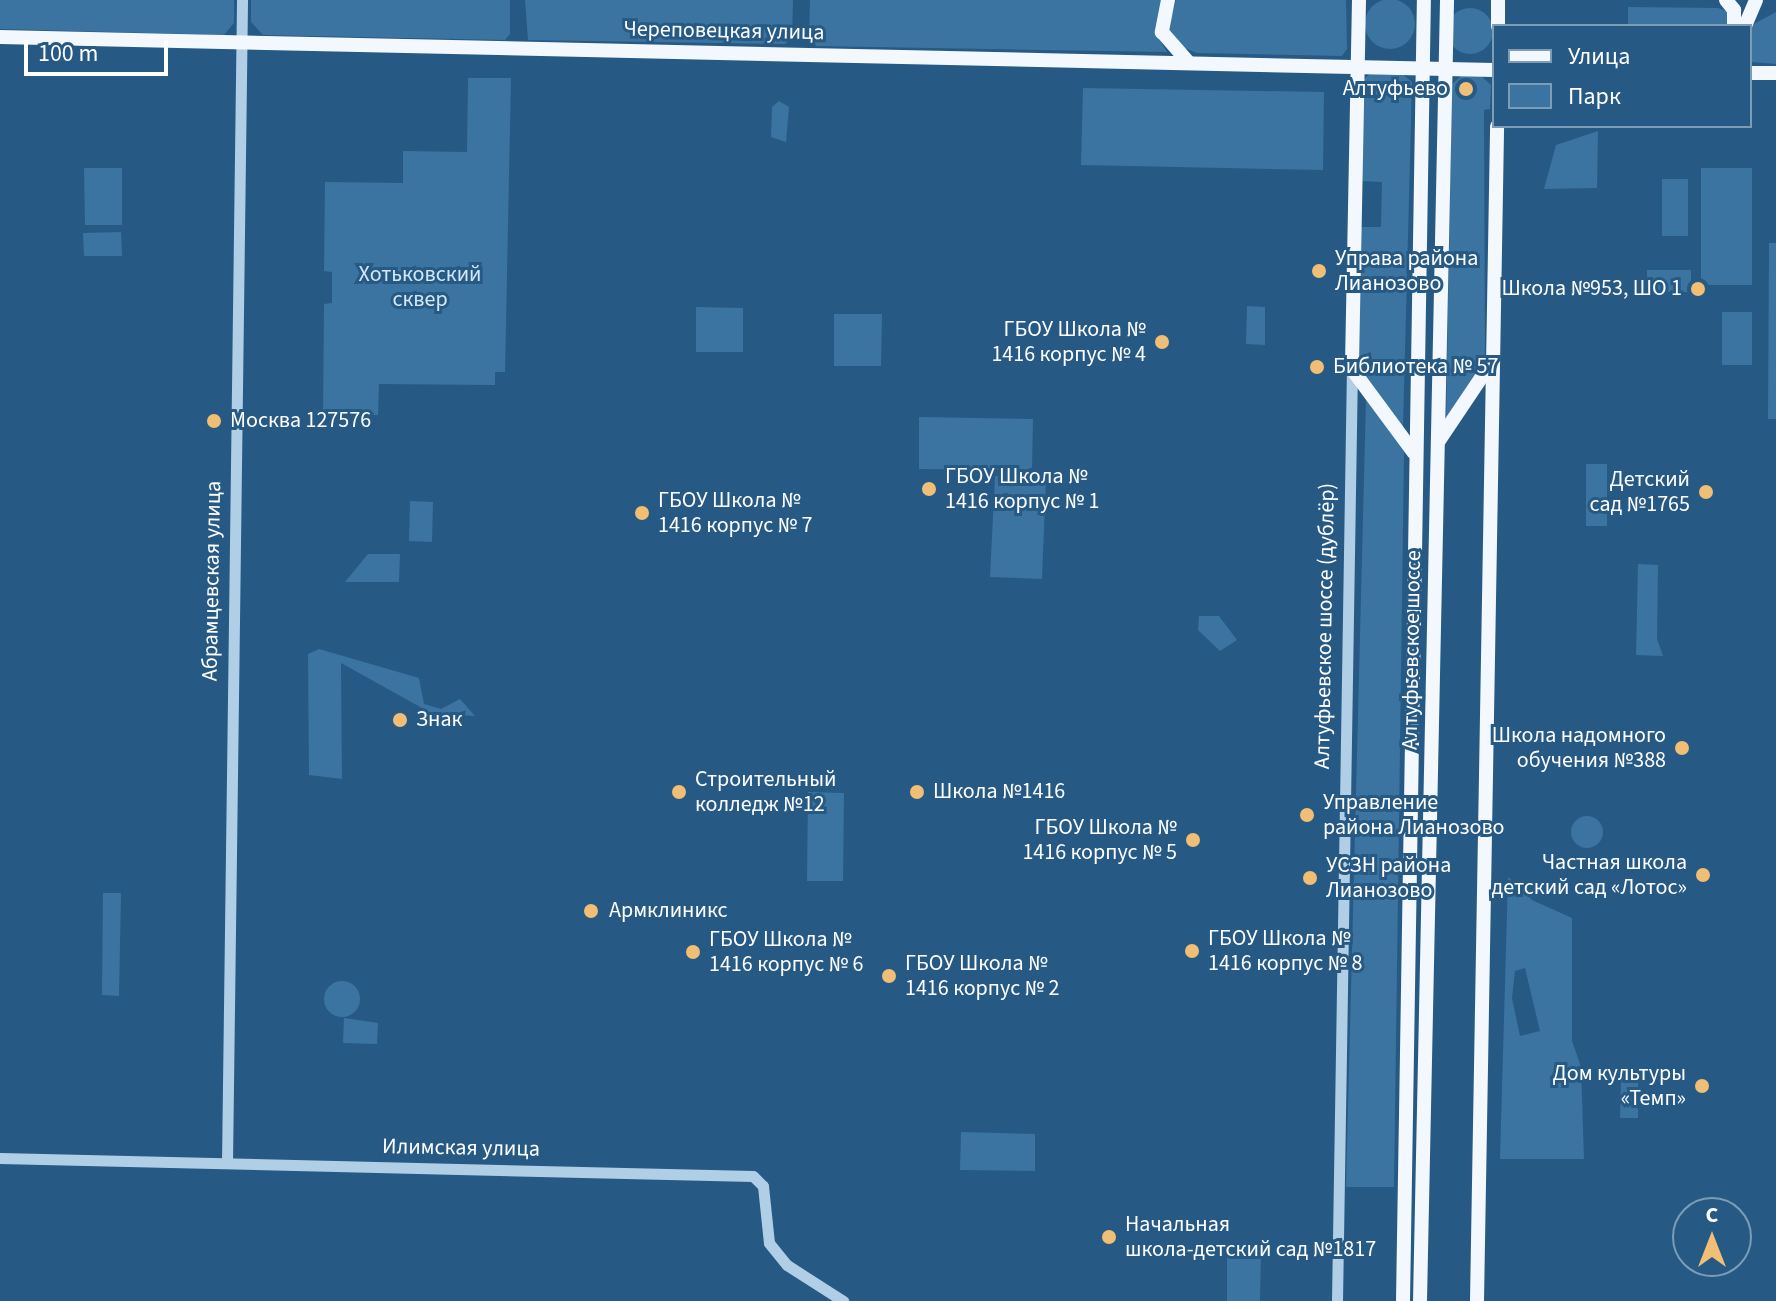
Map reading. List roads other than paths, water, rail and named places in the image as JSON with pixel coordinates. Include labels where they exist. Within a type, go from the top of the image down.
[{"type":"main road","points":[[1168,0],[1162,32],[1188,62]]},
{"type":"main road","name":"Алтуфьевское шоссе (дублёр)","points":[[1352,369],[1359,0]]},
{"type":"main road","name":"Алтуфьевское шоссе","points":[[1403,1301],[1414,453],[1424,0]]},
{"type":"main road","name":"Алтуфьевское шоссе","points":[[1420,1301],[1447,0]]},
{"type":"main road","points":[[1498,0],[1498,24]]},
{"type":"main road","points":[[1726,0],[1734,10],[1734,24]]},
{"type":"main road","points":[[1746,24],[1756,0]]},
{"type":"main road","name":"Череповецкая улица","points":[[0,37],[1492,70]]},
{"type":"main road","points":[[1753,71],[1776,73]]},
{"type":"main road","points":[[1477,1301],[1497,128]]},
{"type":"main road","points":[[1438,443],[1492,362]]},
{"type":"main road","points":[[1352,369],[1414,453]]},
{"type":"street","name":"Абрамцевская улица","points":[[227,1163],[242,0]]},
{"type":"street","name":"Алтуфьевское шоссе (дублёр)","points":[[1337,1301],[1352,369]]},
{"type":"street","name":"Илимская улица","points":[[0,1158],[753,1176],[763,1186],[766,1236],[777,1254],[843,1301]]},
{"type":"place","name":"Алтуфьево","points":[[1466,89]]},
{"type":"place","name":"Управа района Лианозово","points":[[1319,271]]},
{"type":"place","name":"Школа №953, ШО 1","points":[[1698,289]]},
{"type":"place","name":"ГБОУ Школа № 1416 корпус № 4","points":[[1162,342]]},
{"type":"place","name":"Библиотека № 57","points":[[1317,367]]},
{"type":"place","name":"Москва 127576","points":[[214,421]]},
{"type":"place","name":"ГБОУ Школа № 1416 корпус № 1","points":[[929,489]]},
{"type":"place","name":"Детский сад №1765","points":[[1706,492]]},
{"type":"place","name":"ГБОУ Школа № 1416 корпус № 7","points":[[642,513]]},
{"type":"place","name":"Знак","points":[[400,720]]},
{"type":"place","name":"Школа надомного обучения №388","points":[[1682,748]]},
{"type":"place","name":"Строительный колледж №12","points":[[679,792]]},
{"type":"place","name":"Школа №1416","points":[[917,792]]},
{"type":"place","name":"Управление района Лианозово","points":[[1307,815]]},
{"type":"place","name":"ГБОУ Школа № 1416 корпус № 5","points":[[1193,840]]},
{"type":"place","name":"Частная школа детский сад «Лотос»","points":[[1703,875]]},
{"type":"place","name":"УСЗН района Лианозово","points":[[1310,878]]},
{"type":"place","name":"Армклиникс","points":[[591,911]]},
{"type":"place","name":"ГБОУ Школа № 1416 корпус № 8","points":[[1192,951]]},
{"type":"place","name":"ГБОУ Школа № 1416 корпус № 6","points":[[693,952]]},
{"type":"place","name":"ГБОУ Школа № 1416 корпус № 2","points":[[889,976]]},
{"type":"place","name":"Дом культуры «Темп»","points":[[1702,1086]]},
{"type":"place","name":"Начальная школа-детский сад №1817","points":[[1109,1237]]},
{"type":"park label","name":"Хотьковский сквер","points":[[420,286]]}]
